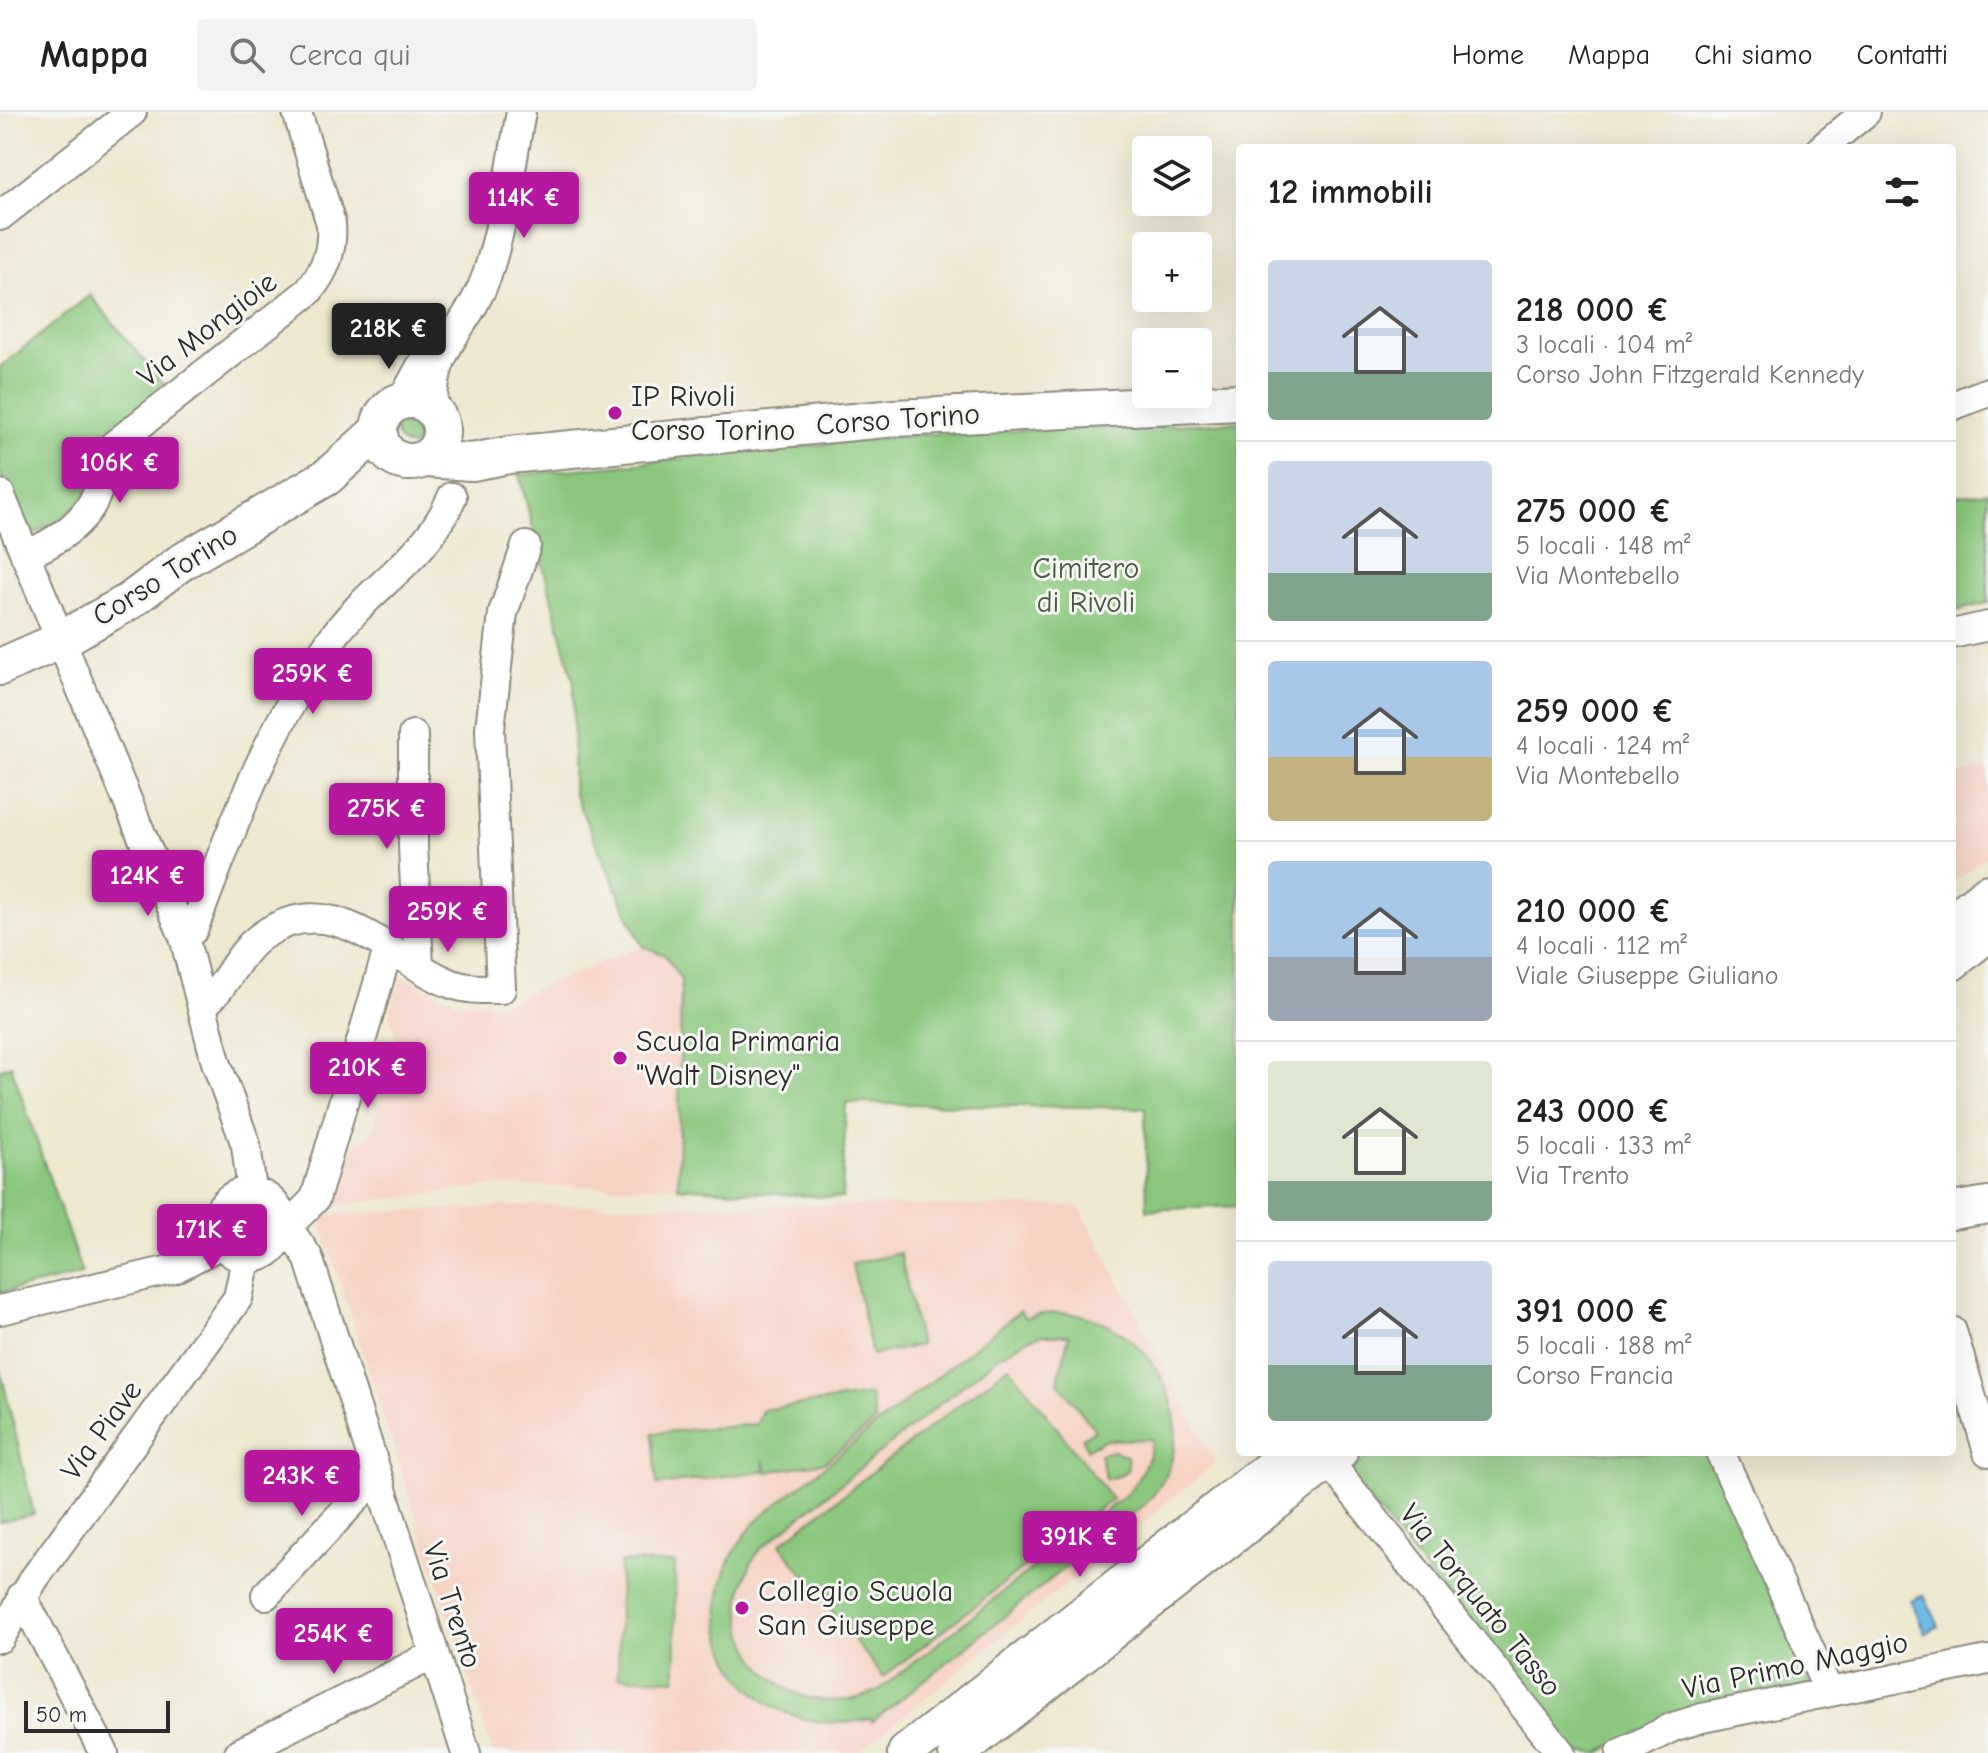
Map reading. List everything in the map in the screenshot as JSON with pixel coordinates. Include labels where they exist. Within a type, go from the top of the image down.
[{"type":"main road","name":"Corso Torino","points":[[0,667],[59,641],[130,601],[180,563],[327,477],[399,449],[481,462],[509,455],[895,418],[1236,402]]},
{"type":"main road","points":[[387,411],[425,412],[439,444],[399,449],[387,411]]},
{"type":"main road","name":"Corso Torino","points":[[425,412],[458,438],[509,455]]},
{"type":"main road","points":[[1956,918],[1988,893]]},
{"type":"main road","points":[[1956,959],[1988,933]]},
{"type":"main road","points":[[1956,1210],[1988,1205]]},
{"type":"main road","points":[[906,1753],[1286,1456]]},
{"type":"main road","points":[[957,1753],[1328,1456]]},
{"type":"street","points":[[0,216],[132,112]]},
{"type":"street","name":"Via Mongioie","points":[[25,555],[58,538],[84,515],[93,503],[106,457],[114,445],[308,292],[319,278],[332,243],[331,224],[297,112]]},
{"type":"street","points":[[425,412],[435,372],[450,338],[477,298],[496,246],[521,112]]},
{"type":"street","points":[[1827,144],[1866,112]]},
{"type":"street","points":[[1956,404],[1988,392]]},
{"type":"street","points":[[0,494],[184,937],[204,1004],[216,1062],[246,1145],[252,1191]]},
{"type":"street","points":[[184,937],[193,930],[252,775],[295,695],[346,620],[383,580],[420,551],[441,523],[452,497]]},
{"type":"street","points":[[204,1004],[215,996],[248,947],[264,933],[285,924],[326,920],[366,932],[455,985],[501,989],[490,729],[503,613],[526,546]]},
{"type":"street","points":[[1956,633],[1988,626]]},
{"type":"street","points":[[413,735],[413,847],[419,966]]},
{"type":"street","points":[[283,1226],[270,1199],[252,1191],[241,1192],[223,1203],[215,1224],[221,1244],[236,1256],[246,1259],[273,1249],[283,1226],[315,1199],[389,946]]},
{"type":"street","name":"Via Trento","points":[[283,1226],[308,1257],[466,1753]]},
{"type":"street","points":[[0,1310],[174,1269],[221,1244]]},
{"type":"street","name":"Via Piave","points":[[0,1638],[22,1596],[238,1298],[246,1259]]},
{"type":"street","points":[[1956,1344],[1988,1452]]},
{"type":"street","name":"Via Torquato Tasso","points":[[1330,1456],[1561,1753]]},
{"type":"street","points":[[1722,1456],[1828,1690]]},
{"type":"street","points":[[266,1595],[377,1476]]},
{"type":"street","points":[[22,1596],[104,1753]]},
{"type":"street","points":[[239,1753],[433,1655]]},
{"type":"street","name":"Via Primo Maggio","points":[[1621,1753],[1673,1727],[1702,1718],[1988,1660]]},
{"type":"shaded area","points":[[1988,768],[1988,855],[1956,881],[1956,776]]},
{"type":"shaded area","points":[[642,946],[665,955],[681,980],[678,1187],[496,1186],[330,1206],[355,1143],[370,1138],[394,1052],[396,1034],[389,1017],[400,976],[457,1002],[499,1004]]},
{"type":"shaded area","name":"Collegio Scuola San Giuseppe","points":[[540,1205],[1079,1206],[1216,1463],[858,1753],[493,1753],[318,1215]]},
{"type":"green space","points":[[90,295],[168,389],[85,497],[63,519],[28,537],[0,473],[0,367]]},
{"type":"green space","points":[[411,416],[422,420],[426,431],[422,442],[411,446],[400,442],[396,431],[400,420]]},
{"type":"green space","name":"Cimitero di Rivoli","points":[[1236,422],[1236,1207],[1147,1210],[1145,1108],[846,1103],[842,1198],[678,1187],[681,980],[665,955],[642,946],[573,792],[574,683],[519,475],[926,434]]},
{"type":"green space","points":[[1988,492],[1988,603],[1956,611],[1956,496]]},
{"type":"green space","points":[[11,1065],[82,1274],[0,1293],[0,1069]]},
{"type":"green space","points":[[250,1206],[262,1211],[267,1223],[262,1235],[250,1240],[238,1235],[233,1223],[238,1211]]},
{"type":"green space","points":[[900,1253],[920,1345],[872,1355],[852,1264]]},
{"type":"green space","points":[[1020,1311],[1025,1318],[1064,1313],[1100,1321],[1131,1341],[1156,1368],[1171,1401],[1175,1436],[1167,1471],[1145,1504],[872,1722],[870,1719],[824,1722],[785,1712],[754,1692],[732,1663],[720,1628],[721,1591],[734,1553],[762,1516]],"holes":[[[1043,1335],[1069,1335],[1058,1382],[1095,1430],[1082,1438],[1087,1449],[1104,1440],[1152,1439],[1144,1468],[1128,1493],[879,1690],[845,1700],[813,1699],[785,1687],[763,1668],[747,1642],[741,1613],[744,1581],[760,1549],[998,1357],[1029,1339]]]},
{"type":"green space","points":[[1009,1366],[1112,1499],[883,1677],[780,1544]]},
{"type":"green space","points":[[0,1367],[34,1514],[0,1522]]},
{"type":"green space","points":[[870,1395],[875,1422],[824,1462],[767,1472],[764,1459],[765,1471],[657,1485],[653,1433],[757,1424],[762,1410]]},
{"type":"green space","points":[[1115,1451],[1127,1456],[1128,1469],[1121,1475],[1106,1479],[1100,1454]]},
{"type":"green space","points":[[1369,1456],[1711,1456],[1812,1686],[1668,1718],[1600,1753],[1572,1753],[1347,1473]]},
{"type":"green space","points":[[620,1562],[675,1563],[676,1679],[618,1677]]},
{"type":"water","points":[[1924,1595],[1939,1626],[1925,1633],[1911,1601]]},
{"type":"place","name":"IP Rivoli Corso Torino","points":[[615,413]]},
{"type":"place","name":"Scuola Primaria \"Walt Disney\"","points":[[620,1058]]},
{"type":"place","name":"Collegio Scuola San Giuseppe","points":[[742,1608]]}]
